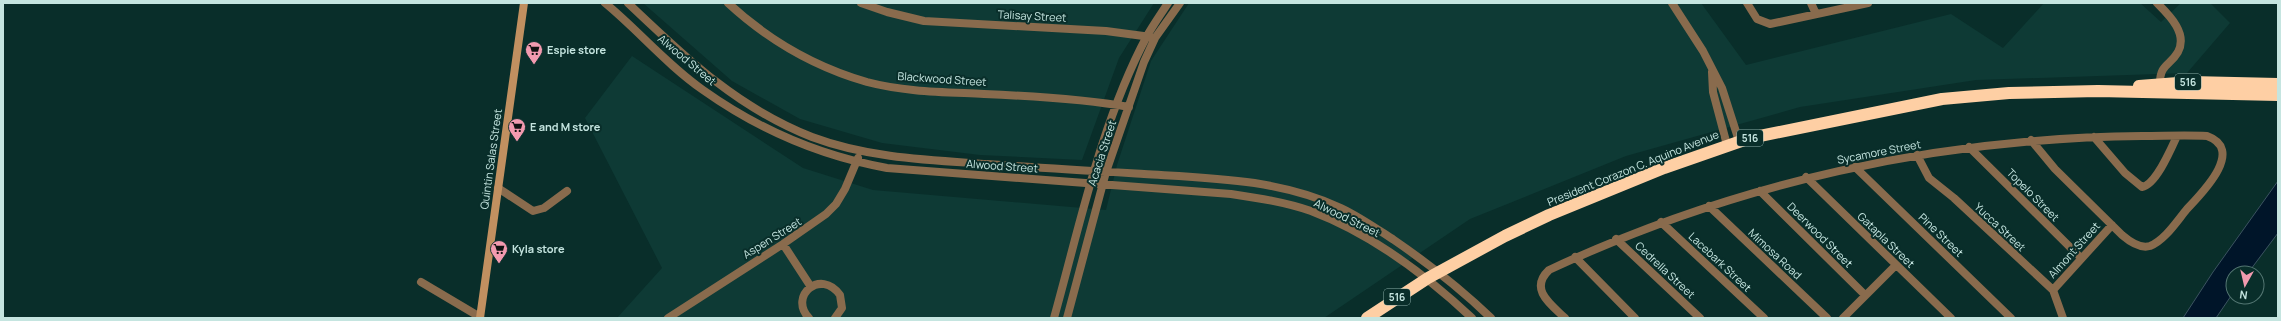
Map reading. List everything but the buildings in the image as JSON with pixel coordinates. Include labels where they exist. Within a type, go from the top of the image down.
[{"type":"highway","name":"President Corazon C. Aquino Avenue","points":[[2098,91],[2160,83],[2278,84]]},
{"type":"highway","name":"President Corazon C. Aquino Avenue","points":[[1367,318],[1428,278],[1505,236],[1610,189],[1733,143],[1942,100],[2009,93],[2098,91],[2278,95]]},
{"type":"main road","name":"Quintin Salas Street","points":[[480,318],[524,3]]},
{"type":"street","name":"Alwood Street","points":[[605,3],[702,90],[768,130],[809,148],[856,162],[923,172],[1092,182],[1231,194],[1284,203],[1311,211],[1356,232],[1428,278],[1472,318]]},
{"type":"street","name":"Alwood Street","points":[[628,3],[666,41],[745,104],[773,119],[814,137],[860,151],[920,160],[1234,180],[1288,189],[1340,207],[1362,218],[1439,272],[1491,318]]},
{"type":"street","name":"Blackwood Street","points":[[728,3],[762,32],[799,54],[842,74],[868,82],[908,90],[992,94],[1129,107]]},
{"type":"street","name":"Talisay Street","points":[[861,3],[887,12],[924,21],[1106,31],[1155,38]]},
{"type":"street","name":"Acacia Street","points":[[1054,318],[1094,171],[1117,105],[1147,36],[1168,3]]},
{"type":"street","name":"Acacia Street","points":[[1066,318],[1106,172],[1144,62],[1155,38],[1180,3]]},
{"type":"street","points":[[1672,3],[1703,51],[1722,88],[1733,143]]},
{"type":"street","points":[[1747,3],[1757,19],[1770,24],[1868,3]]},
{"type":"street","points":[[1811,3],[1816,14]]},
{"type":"street","points":[[2158,3],[2176,22],[2179,31],[2178,51],[2162,69],[2160,83]]},
{"type":"street","points":[[1711,68],[1713,92],[1733,143]]},
{"type":"street","points":[[2094,137],[2125,173],[2142,187],[2150,183],[2159,170],[2177,136]]},
{"type":"street","name":"Sycamore Street","points":[[1565,318],[1546,301],[1541,291],[1543,276],[1549,270],[1616,239],[1661,222],[1806,177],[1917,155],[2031,140],[2094,137],[2207,136],[2215,139],[2219,144],[2222,156],[2219,170],[2161,239],[2149,246],[2137,245],[2130,242],[2112,225]]},
{"type":"street","points":[[2031,140],[2055,170],[2112,225]]},
{"type":"street","name":"Topelo Street","points":[[1969,147],[2081,258]]},
{"type":"street","name":"Aspen Street","points":[[668,318],[816,223],[836,204],[845,190],[860,151]]},
{"type":"street","name":"Yucca Street","points":[[1917,155],[1929,178],[1954,198],[2053,290],[2063,318]]},
{"type":"street","name":"Pine Street","points":[[1855,167],[2011,318]]},
{"type":"street","name":"Gatapla Street","points":[[1806,177],[1895,266],[1951,318]]},
{"type":"street","points":[[498,188],[533,211],[544,208],[567,190]]},
{"type":"street","name":"Deerwood Street","points":[[1760,191],[1864,295]]},
{"type":"street","name":"Mimosa Road","points":[[1709,206],[1827,318]]},
{"type":"street","name":"Lacebark Street","points":[[1661,222],[1764,318]]},
{"type":"street","name":"Almont Street","points":[[2053,290],[2112,225]]},
{"type":"street","name":"Cedrella Street","points":[[1616,239],[1700,318]]},
{"type":"street","points":[[783,244],[811,287]]},
{"type":"street","points":[[1575,257],[1635,318]]},
{"type":"street","points":[[1843,318],[1864,295],[1895,266]]},
{"type":"street","points":[[421,282],[480,318]]},
{"type":"street","points":[[809,318],[803,309],[802,302],[806,291],[811,287],[824,283],[836,289],[842,301],[842,308],[835,318]]},
{"type":"shaded area","points":[[643,3],[1154,3],[1119,58],[1082,160],[980,155],[882,143],[800,119],[732,81]]},
{"type":"shaded area","points":[[1189,3],[1701,3],[1746,65],[1951,14],[2003,48],[2044,3],[2140,3],[2161,22],[2181,3],[2210,3],[2230,23],[2187,73],[1976,80],[1800,107],[1626,156],[1470,219],[1324,318],[617,318],[662,268],[585,118],[632,56],[803,168],[873,190],[1106,210],[1117,165],[1151,61]]},
{"type":"water","points":[[2278,181],[2278,233],[2254,265],[2225,265],[2225,305],[2216,318],[2183,318],[2213,272]]},
{"type":"place","name":"Espie store","points":[[534,65]]},
{"type":"place","name":"E and M store","points":[[517,142]]},
{"type":"place","name":"Kyla store","points":[[499,264]]}]
